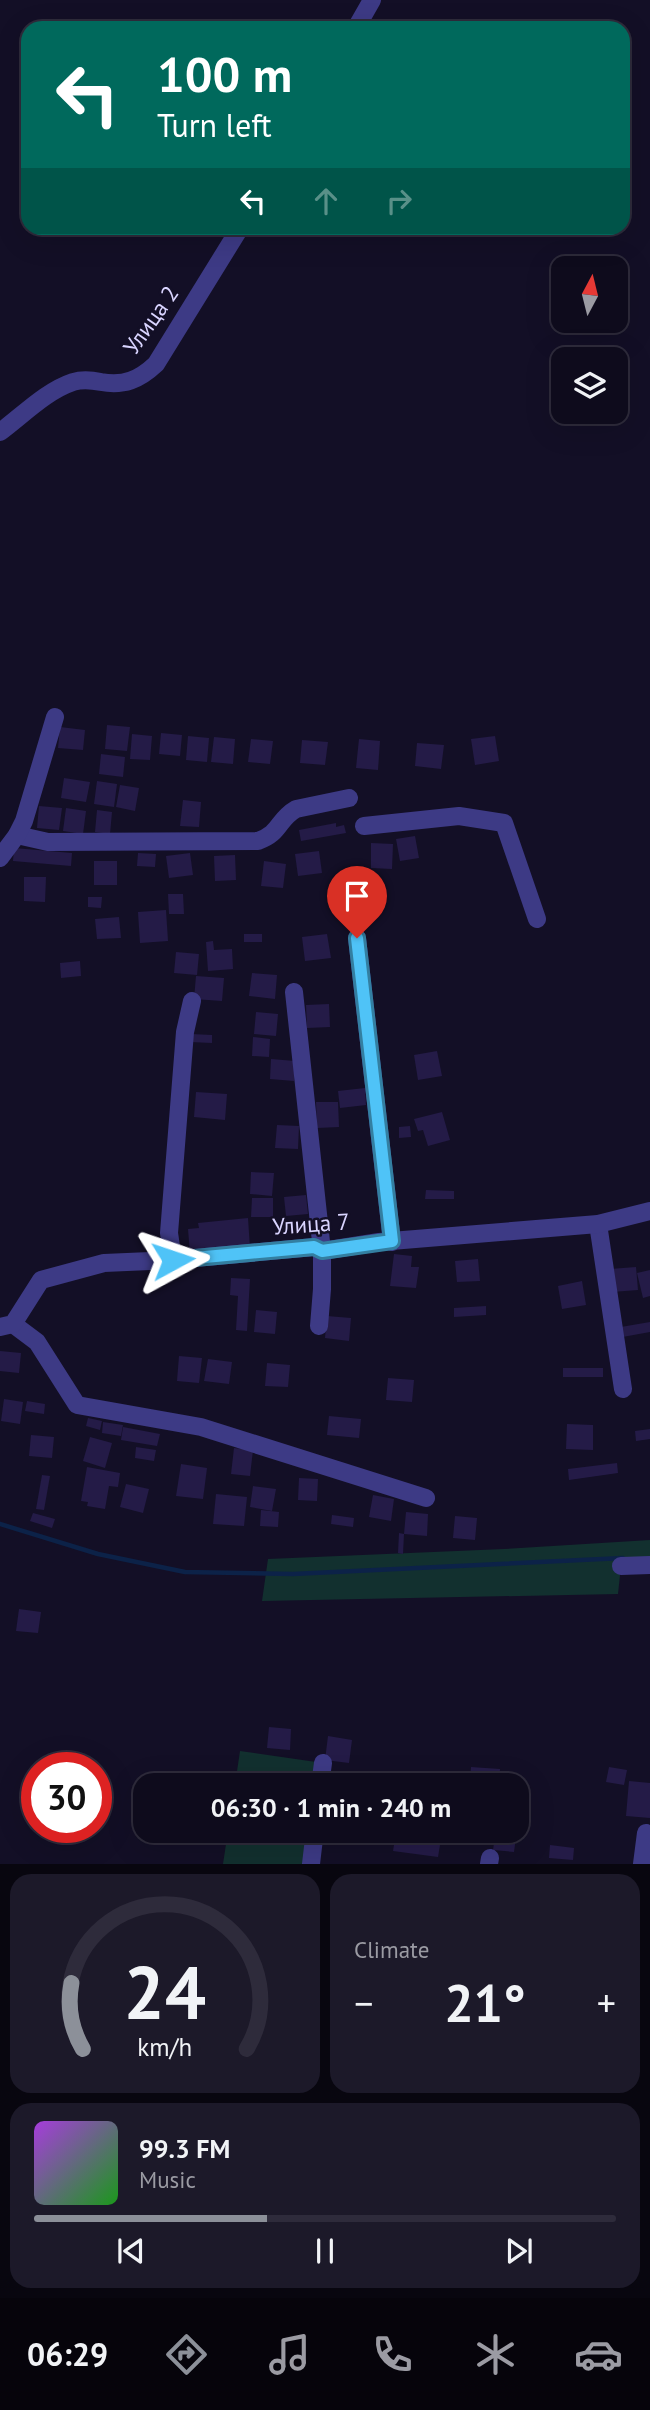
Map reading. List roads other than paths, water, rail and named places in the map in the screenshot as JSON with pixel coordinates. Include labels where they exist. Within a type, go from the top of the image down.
[{"type":"street","points":[[360,21],[372,0]]},
{"type":"street","name":"Улица 2","points":[[0,432],[51,393],[71,383],[82,380],[115,384],[129,382],[144,375],[156,364],[236,235]]},
{"type":"street","points":[[0,858],[24,821],[54,717]]},
{"type":"street","points":[[17,835],[48,842],[258,841],[271,836],[289,812],[349,798]]},
{"type":"street","points":[[364,826],[459,816],[504,823],[537,919]]},
{"type":"street","points":[[357,938],[392,1241]]},
{"type":"street","points":[[294,992],[322,1251],[319,1326]]},
{"type":"street","points":[[173,1260],[169,1233],[185,1032],[192,1001]]},
{"type":"street","name":"Улица 7","points":[[6,1325],[41,1280],[104,1263],[173,1260],[314,1247],[322,1251],[392,1241],[597,1224],[650,1211]]},
{"type":"street","points":[[597,1224],[623,1389]]},
{"type":"street","points":[[6,1325],[37,1342],[77,1405],[201,1427],[426,1499]]},
{"type":"street","points":[[621,1566],[650,1565]]},
{"type":"street","points":[[322,1773],[323,1763]]},
{"type":"street","points":[[642,1864],[646,1833]]},
{"type":"street","points":[[311,1864],[313,1843]]},
{"type":"waterway","points":[[0,1524],[98,1554],[185,1572],[293,1574],[623,1558]]}]
